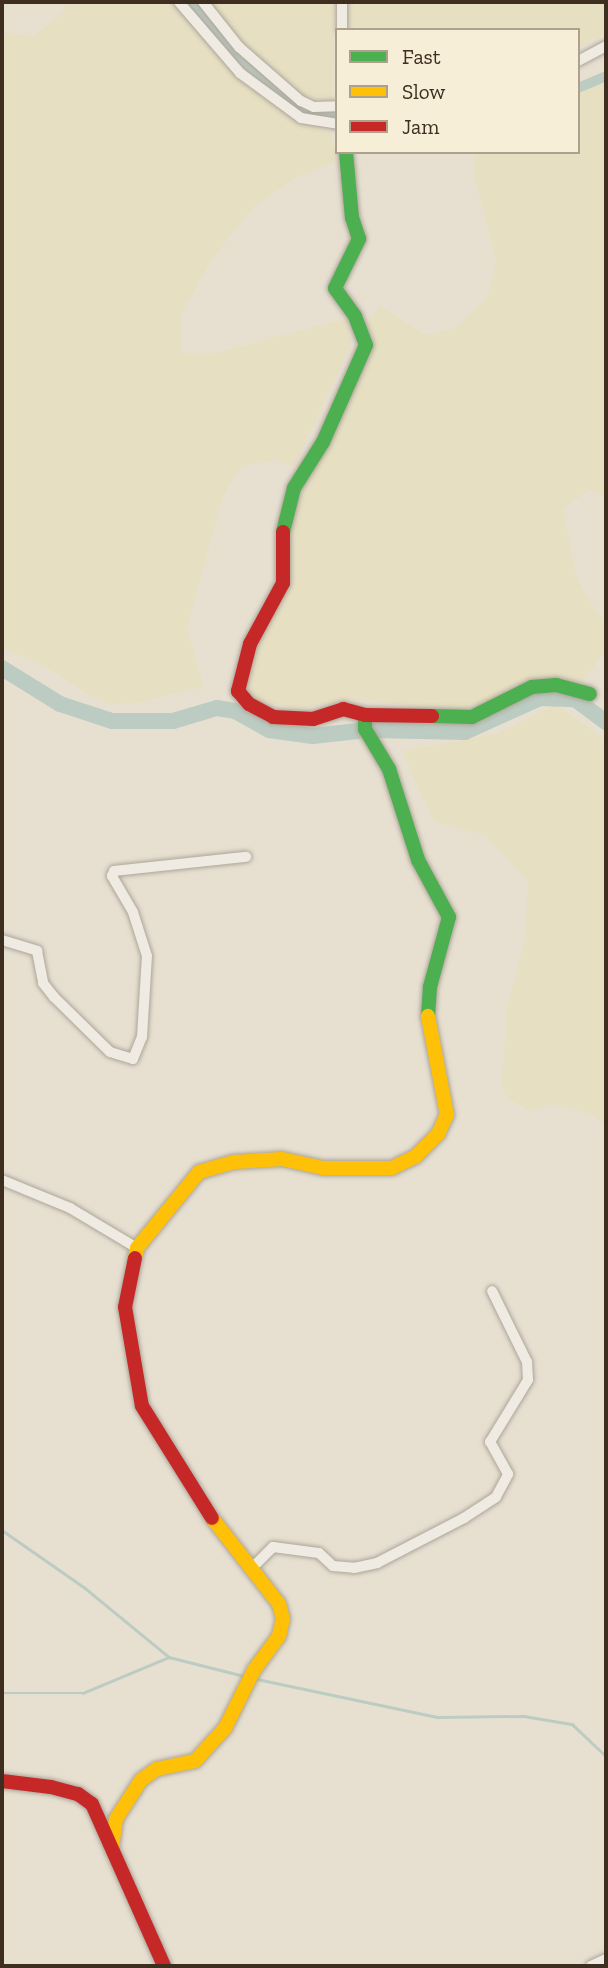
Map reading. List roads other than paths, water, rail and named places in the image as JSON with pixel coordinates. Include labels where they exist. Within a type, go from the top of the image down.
[{"type":"street","points":[[180,2],[240,73],[301,118],[335,124]]},
{"type":"street","points":[[203,2],[239,47],[300,101],[314,107],[335,106]]},
{"type":"street","points":[[342,2],[342,28]]},
{"type":"street","points":[[580,60],[606,46]]},
{"type":"street","points":[[346,154],[352,218],[359,239],[335,288],[355,316],[366,345],[323,442],[294,488],[283,527],[283,583],[250,644],[238,691],[249,705],[273,717],[313,719],[343,709],[365,715],[472,717],[532,687],[556,685],[590,694]]},
{"type":"street","points":[[112,1847],[116,1819],[141,1780],[158,1769],[195,1761],[211,1746],[251,1677],[279,1636],[283,1619],[279,1604],[264,1589],[254,1566],[191,1490],[142,1406],[125,1307],[137,1248],[199,1172],[234,1162],[282,1159],[323,1168],[392,1168],[415,1157],[438,1134],[447,1115],[428,1016],[430,987],[449,917],[418,860],[389,769],[365,729],[365,715]]},
{"type":"street","points":[[2,940],[37,951],[43,983],[54,997],[110,1052],[133,1059],[142,1037],[146,956],[133,912],[112,876],[114,871],[246,857]]},
{"type":"street","points":[[2,1180],[70,1208],[137,1248]]},
{"type":"street","points":[[254,1566],[273,1547],[319,1553],[332,1566],[354,1568],[377,1563],[464,1518],[496,1497],[508,1474],[490,1442],[528,1380],[527,1362],[492,1291]]},
{"type":"street","points":[[2,1781],[78,1794],[92,1804],[164,1966]]},
{"type":"street","points":[[591,1966],[606,1959]]},
{"type":"waterway","points":[[192,2],[237,55],[284,97],[300,108],[335,117]]},
{"type":"waterway","points":[[580,87],[606,76]]},
{"type":"waterway","points":[[2,668],[60,704],[112,721],[173,721],[217,708],[235,711],[269,730],[313,736],[358,731]]},
{"type":"waterway","points":[[374,730],[465,732],[540,698],[575,699],[606,722]]},
{"type":"waterway","points":[[2,1530],[85,1588],[169,1657],[244,1676]]},
{"type":"waterway","points":[[2,1693],[83,1693],[169,1657]]},
{"type":"waterway","points":[[257,1679],[438,1717],[524,1716],[572,1724],[606,1756]]}]
